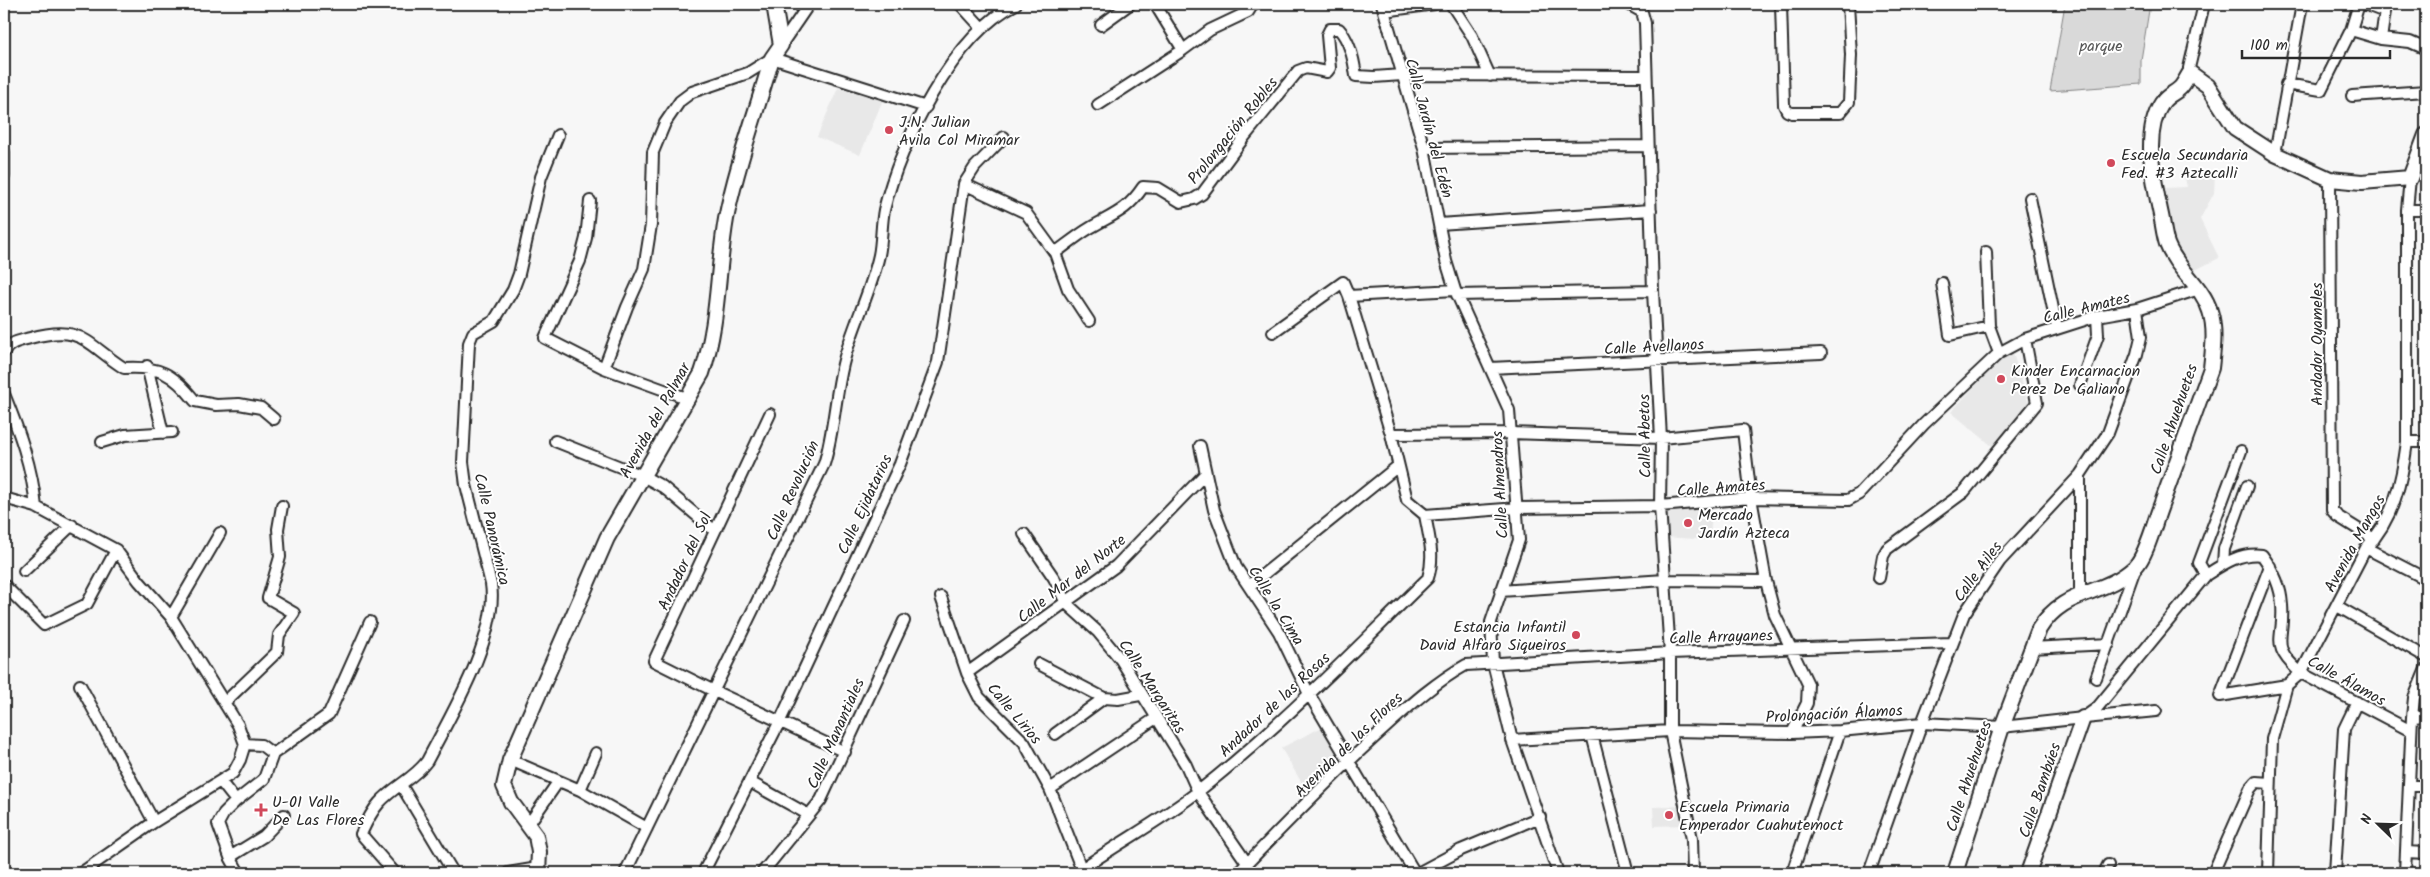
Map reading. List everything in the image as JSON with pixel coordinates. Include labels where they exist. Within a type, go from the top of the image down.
[{"type":"main road","points":[[774,4],[781,45]]},
{"type":"main road","name":"Avenida del Palmar","points":[[528,825],[511,802],[504,786],[510,760],[607,538],[689,399],[702,373],[711,346],[721,248],[728,209],[772,58],[781,45]]},
{"type":"main road","points":[[2190,72],[2208,86],[2235,128],[2275,154],[2330,179],[2362,182],[2410,178],[2426,135]]},
{"type":"main road","name":"Calle Ahuehuetes","points":[[1955,873],[2002,727],[2031,648],[2048,614],[2061,604],[2080,595],[2110,585],[2137,565],[2150,536],[2211,368],[2214,340],[2210,312],[2199,289],[2177,263],[2167,244],[2152,175],[2154,123],[2162,103],[2179,88],[2190,72]]},
{"type":"main road","name":"Calle Bambúes","points":[[2028,873],[2083,718]]},
{"type":"main road","points":[[528,825],[536,836],[539,852],[538,871]]},
{"type":"street","name":"Avenida del Palmar","points":[[781,45],[809,4]]},
{"type":"street","points":[[960,4],[982,28]]},
{"type":"street","points":[[1101,25],[1130,4]]},
{"type":"street","points":[[1155,4],[1183,50]]},
{"type":"street","points":[[1098,105],[1183,50],[1210,30],[1248,12],[1253,4]]},
{"type":"street","points":[[1383,7],[1435,4]]},
{"type":"street","points":[[1451,4],[1472,36],[1490,76]]},
{"type":"street","name":"Calle Abetos","points":[[1628,4],[1642,12],[1646,23],[1653,291],[1661,438],[1660,506],[1670,653],[1670,731],[1692,839],[1693,873]]},
{"type":"street","points":[[1781,4],[1784,105],[1787,111],[1840,113],[1846,109],[1848,102],[1851,55],[1848,4]]},
{"type":"street","points":[[2190,72],[2189,68],[2204,4]]},
{"type":"street","points":[[2275,154],[2286,84],[2302,4]]},
{"type":"street","points":[[2286,84],[2320,90],[2351,30],[2359,4]]},
{"type":"street","points":[[2364,4],[2386,8],[2381,39]]},
{"type":"street","name":"Calle Revolución","points":[[624,873],[824,464],[830,444],[844,362],[878,256],[884,212],[903,155],[942,76],[982,28],[1012,5]]},
{"type":"street","name":"Calle Jardín del Edén","points":[[1383,7],[1424,148],[1439,224],[1456,292]]},
{"type":"street","name":"Prolongación Robles","points":[[1055,253],[1089,228],[1120,213],[1133,203],[1143,187],[1158,188],[1181,202],[1194,199],[1202,194],[1245,136],[1298,71],[1306,68],[1327,72],[1330,68],[1327,35],[1330,29],[1339,30],[1345,35],[1355,63],[1356,76],[1374,78],[1402,75]]},
{"type":"street","points":[[2351,30],[2381,39],[2410,42],[2426,49]]},
{"type":"street","points":[[604,368],[627,306],[644,268],[651,225],[653,152],[665,123],[680,101],[692,92],[748,73],[772,58],[926,107]]},
{"type":"street","points":[[1402,75],[1646,76]]},
{"type":"street","points":[[2352,96],[2426,91]]},
{"type":"street","name":"Calle Panorámica","points":[[393,873],[361,834],[380,802],[419,773],[427,761],[470,676],[492,613],[493,598],[491,584],[466,484],[463,462],[470,343],[473,333],[494,321],[513,290],[519,274],[541,177],[558,135]]},
{"type":"street","name":"Calle Ejidatarios","points":[[703,873],[780,721],[900,464],[938,362],[964,184],[975,167],[1004,137]]},
{"type":"street","points":[[1424,148],[1648,146]]},
{"type":"street","points":[[4,152],[4,176]]},
{"type":"street","name":"Avenida Mangos","points":[[2288,685],[2301,673],[2366,548],[2374,539],[2397,498],[2407,442],[2407,210],[2410,178]]},
{"type":"street","name":"Andador Oyameles","points":[[2330,179],[2332,510],[2337,516],[2374,539]]},
{"type":"street","points":[[964,184],[1026,213],[1055,253],[1068,288],[1089,321]]},
{"type":"street","points":[[2030,198],[2057,328]]},
{"type":"street","points":[[590,202],[586,238],[580,261],[546,338],[604,368],[689,399]]},
{"type":"street","points":[[1439,224],[1651,210]]},
{"type":"street","points":[[2407,210],[2426,210]]},
{"type":"street","points":[[1986,252],[1989,326],[2000,353]]},
{"type":"street","points":[[1273,332],[1343,282],[1349,296],[1391,434],[1407,500],[1425,515]]},
{"type":"street","points":[[1942,283],[1950,335],[1989,326]]},
{"type":"street","name":"Calle Amates","points":[[1425,515],[1518,508],[1660,506],[1751,498],[1848,500],[1859,494],[1924,424],[2000,353],[2025,339],[2057,328],[2097,316],[2137,309],[2199,289]]},
{"type":"street","points":[[1349,296],[1456,292],[1653,291]]},
{"type":"street","name":"Calle Almendros","points":[[1456,292],[1509,410],[1519,540],[1500,591],[1491,622],[1493,663],[1512,740],[1558,873]]},
{"type":"street","name":"Calle Ailes","points":[[1869,873],[1951,643],[1964,614],[2000,561],[2080,475],[2108,433],[2137,354],[2141,336],[2137,309]]},
{"type":"street","points":[[2080,385],[2098,335],[2097,316]]},
{"type":"street","points":[[4,352],[10,344],[50,333],[68,333],[83,337],[124,368],[147,366],[179,381],[195,401],[216,405],[239,404],[261,408],[274,419]]},
{"type":"street","points":[[1879,578],[1883,556],[1887,549],[1964,492],[2037,403],[2025,339]]},
{"type":"street","name":"Calle Avellanos","points":[[1490,368],[1821,353]]},
{"type":"street","points":[[102,442],[125,435],[168,432],[147,366]]},
{"type":"street","points":[[4,394],[23,440],[34,483],[36,507]]},
{"type":"street","name":"Andador del Sol","points":[[714,691],[654,661],[770,414]]},
{"type":"street","points":[[1391,434],[1511,433],[1661,438],[1744,430],[1751,498],[1766,581],[1775,615],[1808,684],[1807,703],[1792,733]]},
{"type":"street","points":[[555,441],[643,476],[663,487],[714,531]]},
{"type":"street","points":[[2407,442],[2426,442]]},
{"type":"street","name":"Calle la Cima","points":[[1200,446],[1214,510],[1236,567],[1279,632],[1309,694],[1417,873]]},
{"type":"street","points":[[2206,575],[2199,563],[2241,451]]},
{"type":"street","points":[[1249,586],[1398,466]]},
{"type":"street","name":"Calle Mar del Norte","points":[[967,673],[1116,566],[1205,474]]},
{"type":"street","points":[[2080,475],[2080,595]]},
{"type":"street","points":[[2223,564],[2224,549],[2247,486]]},
{"type":"street","points":[[4,498],[36,507],[116,550],[139,581],[171,617],[225,702],[238,725],[245,744],[233,773],[154,822],[81,873]]},
{"type":"street","points":[[225,702],[277,652],[279,635],[294,613],[268,598],[280,558],[278,529],[282,506]]},
{"type":"street","name":"Andador de las Rosas","points":[[1080,872],[1198,792],[1309,694],[1428,578],[1432,564],[1432,550],[1425,515]]},
{"type":"street","points":[[24,571],[72,525]]},
{"type":"street","points":[[171,617],[220,533]]},
{"type":"street","name":"Calle Margaritas","points":[[1024,534],[1054,578],[1066,603],[1098,632],[1121,660],[1140,695],[1186,765],[1198,792],[1247,864]]},
{"type":"street","points":[[2366,548],[2426,579]]},
{"type":"street","points":[[4,585],[44,625],[87,604],[116,550]]},
{"type":"street","points":[[2083,718],[2097,708],[2206,575],[2223,564],[2249,553],[2262,555],[2270,566],[2220,696],[2288,685],[2272,739],[2268,873]]},
{"type":"street","points":[[2096,678],[2137,565]]},
{"type":"street","name":"Calle Álamos","points":[[2270,566],[2280,588],[2282,607],[2279,634],[2281,650],[2289,663],[2301,673],[2411,731]]},
{"type":"street","points":[[1500,591],[1665,580],[1766,581]]},
{"type":"street","name":"Calle Lirios","points":[[941,597],[967,673],[979,698],[1024,742],[1050,790],[1080,872]]},
{"type":"street","points":[[2337,606],[2426,657]]},
{"type":"street","points":[[239,873],[230,857],[218,824],[224,813],[236,801],[264,779],[273,754],[329,714],[370,622]]},
{"type":"street","name":"Calle Manantiales","points":[[762,873],[821,800],[845,752],[871,689],[904,622]]},
{"type":"street","name":"Calle Arrayanes","points":[[1493,663],[1670,653],[1951,643]]},
{"type":"street","points":[[2031,648],[2108,644]]},
{"type":"street","name":"Avenida de las Flores","points":[[1238,873],[1349,761],[1441,679],[1466,665],[1493,663]]},
{"type":"street","points":[[1039,664],[1104,698],[1118,699],[1140,695]]},
{"type":"street","points":[[2405,873],[2412,716],[2414,698],[2426,669]]},
{"type":"street","points":[[80,686],[154,822]]},
{"type":"street","points":[[714,691],[845,752]]},
{"type":"street","name":"Calle Lirios","points":[[1055,734],[1104,698]]},
{"type":"street","points":[[2335,873],[2344,729],[2357,702]]},
{"type":"street","name":"Prolongación Álamos","points":[[1512,740],[1670,731],[1792,733],[1922,723],[2002,727],[2156,711]]},
{"type":"street","points":[[2412,716],[2426,716]]},
{"type":"street","points":[[1050,790],[1156,718]]},
{"type":"street","points":[[1792,873],[1840,730]]},
{"type":"street","points":[[1592,735],[1628,873]]},
{"type":"street","points":[[245,744],[261,745],[273,754]]},
{"type":"street","points":[[580,790],[596,753]]},
{"type":"street","points":[[510,760],[580,790],[646,828]]},
{"type":"street","points":[[221,782],[236,801]]},
{"type":"street","points":[[528,825],[558,782]]},
{"type":"street","points":[[750,782],[809,815]]},
{"type":"street","points":[[2213,873],[2250,789],[2256,782],[2270,783]]},
{"type":"street","points":[[401,785],[453,872]]},
{"type":"street","points":[[2409,786],[2426,786]]},
{"type":"street","points":[[230,857],[264,836],[284,815]]},
{"type":"street","points":[[1417,873],[1461,850],[1540,817]]},
{"type":"street","points":[[2406,852],[2426,853]]},
{"type":"street","points":[[508,873],[538,871]]},
{"type":"shaded area","points":[[838,88],[884,97],[860,155],[817,137]]},
{"type":"shaded area","points":[[2184,173],[2215,175],[2214,193],[2200,219],[2219,258],[2195,270],[2175,244],[2164,188],[2187,187]]},
{"type":"shaded area","name":"Kinder Encarnacion Perez De Galiano","points":[[2011,347],[2031,411],[1997,450],[1951,412]]},
{"type":"shaded area","name":"Mercado Jardín Azteca","points":[[1664,508],[1712,509],[1710,540],[1665,537]]},
{"type":"shaded area","points":[[1322,727],[1340,763],[1306,790],[1281,748]]},
{"type":"shaded area","name":"Escuela Primaria Emperador Cuahutemoct","points":[[1683,806],[1687,825],[1654,826],[1653,807]]},
{"type":"green space","name":"parque","points":[[2065,4],[2150,4],[2141,60],[2141,84],[2050,91]]},
{"type":"place","name":"J.N. Julian Avila Col Miramar","points":[[889,130]]},
{"type":"place","name":"Escuela Secundaria Fed. #3 Aztecalli","points":[[2111,163]]},
{"type":"place","name":"Kinder Encarnacion Perez De Galiano","points":[[2001,379]]},
{"type":"place","name":"Mercado Jardín Azteca","points":[[1688,523]]},
{"type":"place","name":"Estancia Infantil David Alfaro Siqueiros","points":[[1576,635]]},
{"type":"place","name":"U-01 Valle De Las Flores","points":[[261,810]]},
{"type":"place","name":"Escuela Primaria Emperador Cuahutemoct","points":[[1669,815]]}]
